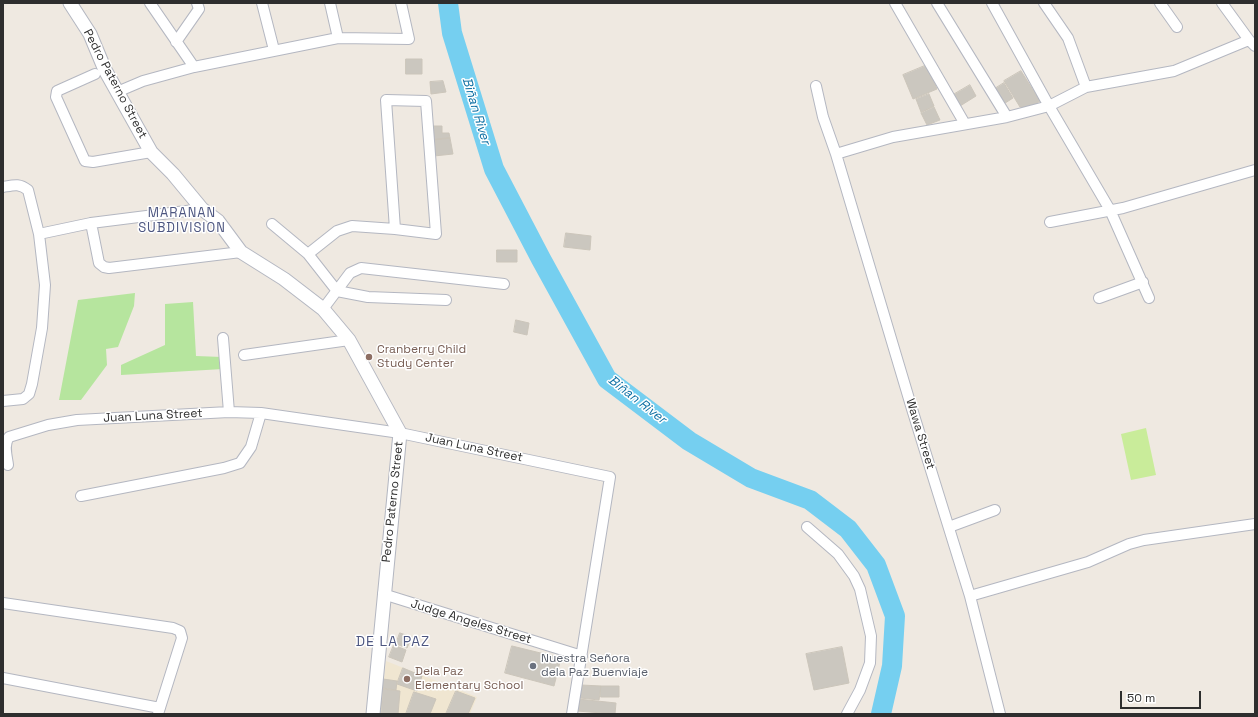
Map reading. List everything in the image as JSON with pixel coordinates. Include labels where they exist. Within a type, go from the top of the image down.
[{"type":"street","name":"Pedro Paterno Street","points":[[70,3],[90,34],[105,70],[151,152],[173,174],[202,209],[218,221],[241,252],[284,279],[323,309],[349,340],[400,433],[373,714]]},
{"type":"street","points":[[150,3],[194,67]]},
{"type":"street","points":[[176,42],[198,9],[197,3]]},
{"type":"street","points":[[262,3],[274,50]]},
{"type":"street","points":[[330,3],[338,38]]},
{"type":"street","points":[[117,92],[143,81],[194,67],[338,38],[409,39],[401,3]]},
{"type":"street","points":[[895,3],[965,124]]},
{"type":"street","points":[[937,3],[1007,117]]},
{"type":"street","points":[[992,3],[1049,106],[1110,210],[1149,298]]},
{"type":"street","points":[[1044,3],[1068,38],[1086,88]]},
{"type":"street","points":[[1160,3],[1177,27]]},
{"type":"street","points":[[836,154],[893,137],[1007,117],[1049,106],[1086,88],[1174,71],[1252,43],[1222,3]]},
{"type":"street","points":[[95,74],[57,91],[56,97],[85,160],[93,162],[151,152]]},
{"type":"street","name":"Wawa Street","points":[[816,86],[823,117],[836,154],[912,409],[970,596],[1000,714]]},
{"type":"street","points":[[308,254],[337,231],[352,226],[436,234],[426,101],[386,100],[395,229]]},
{"type":"street","points":[[1050,222],[1160,199],[1255,170]]},
{"type":"street","points":[[3,187],[22,185],[28,190],[39,234],[45,285],[42,328],[29,394],[23,399],[3,401]]},
{"type":"street","points":[[39,234],[91,222],[202,209]]},
{"type":"street","points":[[91,222],[99,263],[104,267],[109,268],[241,252]]},
{"type":"street","points":[[272,224],[308,254],[337,291],[368,297],[446,300]]},
{"type":"street","points":[[323,309],[350,273],[362,268],[504,284]]},
{"type":"street","points":[[1099,298],[1143,282]]},
{"type":"street","points":[[223,338],[229,412]]},
{"type":"street","points":[[244,355],[349,340]]},
{"type":"street","name":"Juan Luna Street","points":[[8,465],[6,448],[7,438],[48,425],[77,420],[229,412],[262,413],[400,433],[610,477],[572,714]]},
{"type":"street","points":[[81,496],[224,468],[240,463],[251,447],[262,413]]},
{"type":"street","points":[[949,527],[995,510]]},
{"type":"street","points":[[970,596],[1088,562],[1129,544],[1144,540],[1255,524]]},
{"type":"street","points":[[808,527],[838,554],[854,576],[860,589],[871,636],[870,662],[860,690],[847,714]]},
{"type":"street","name":"Judge Angeles Street","points":[[384,594],[582,656]]},
{"type":"street","points":[[3,603],[173,628],[180,631],[182,638],[159,711],[3,678]]},
{"type":"shaded area","name":"Dela Paz Elementary School","points":[[386,661],[477,697],[470,714],[380,714]]},
{"type":"green space","points":[[135,293],[134,306],[118,347],[106,349],[107,365],[81,400],[59,400],[78,300]]},
{"type":"green space","points":[[193,302],[196,356],[222,357],[223,369],[121,375],[121,365],[165,345],[165,304]]},
{"type":"green space","points":[[1146,428],[1156,475],[1131,480],[1121,434]]},
{"type":"building","points":[[406,59],[422,59],[422,74],[406,74]]},
{"type":"building","points":[[927,65],[937,89],[913,99],[903,75]]},
{"type":"building","points":[[1021,71],[1040,101],[1031,107],[1020,107],[1004,81]]},
{"type":"building","points":[[443,81],[446,92],[431,94],[430,82]]},
{"type":"building","points":[[1004,83],[1013,98],[1002,105],[993,90]]},
{"type":"building","points":[[970,85],[976,96],[960,106],[953,95]]},
{"type":"building","points":[[929,94],[934,106],[921,112],[916,99]]},
{"type":"building","points":[[934,107],[940,120],[927,125],[921,113]]},
{"type":"building","points":[[432,126],[442,126],[442,133],[449,133],[450,138],[433,140]]},
{"type":"building","points":[[450,138],[453,154],[434,156],[433,140]]},
{"type":"building","points":[[566,233],[591,236],[590,250],[564,247]]},
{"type":"building","points":[[497,250],[517,250],[517,262],[497,262]]},
{"type":"building","points":[[516,320],[529,323],[527,335],[514,332]]},
{"type":"building","points":[[400,633],[412,637],[407,648],[396,644]]},
{"type":"building","points":[[394,645],[406,650],[402,662],[389,657]]},
{"type":"building","name":"Nuestra Señora dela Paz Buenviaje","points":[[512,646],[561,658],[554,686],[505,673]]},
{"type":"building","points":[[842,647],[849,683],[814,690],[806,654]]},
{"type":"building","points":[[403,668],[422,676],[417,691],[397,684]]},
{"type":"building","points":[[383,679],[397,681],[396,690],[382,688]]},
{"type":"building","points":[[581,685],[601,686],[599,700],[580,698]]},
{"type":"building","points":[[601,686],[619,686],[619,697],[601,697]]},
{"type":"building","points":[[383,689],[400,691],[398,714],[381,714]]},
{"type":"building","points":[[456,691],[475,698],[468,714],[446,714]]},
{"type":"building","points":[[414,692],[436,699],[430,714],[406,714]]},
{"type":"building","points":[[578,699],[616,703],[615,714],[577,711]]},
{"type":"waterway","name":"Biñan River","points":[[448,3],[452,33],[494,169],[541,259],[607,379],[689,441],[751,478],[810,500],[848,529],[876,565],[895,616],[892,666],[881,714]]},
{"type":"place","name":"Cranberry Child Study Center","points":[[369,357]]},
{"type":"place","name":"Nuestra Señora dela Paz Buenviaje","points":[[533,666]]},
{"type":"place","name":"Dela Paz Elementary School","points":[[407,679]]},
{"type":"district","name":"MARANAN SUBDIVISION","points":[[182,220]]},
{"type":"district","name":"DE LA PAZ","points":[[393,642]]}]
